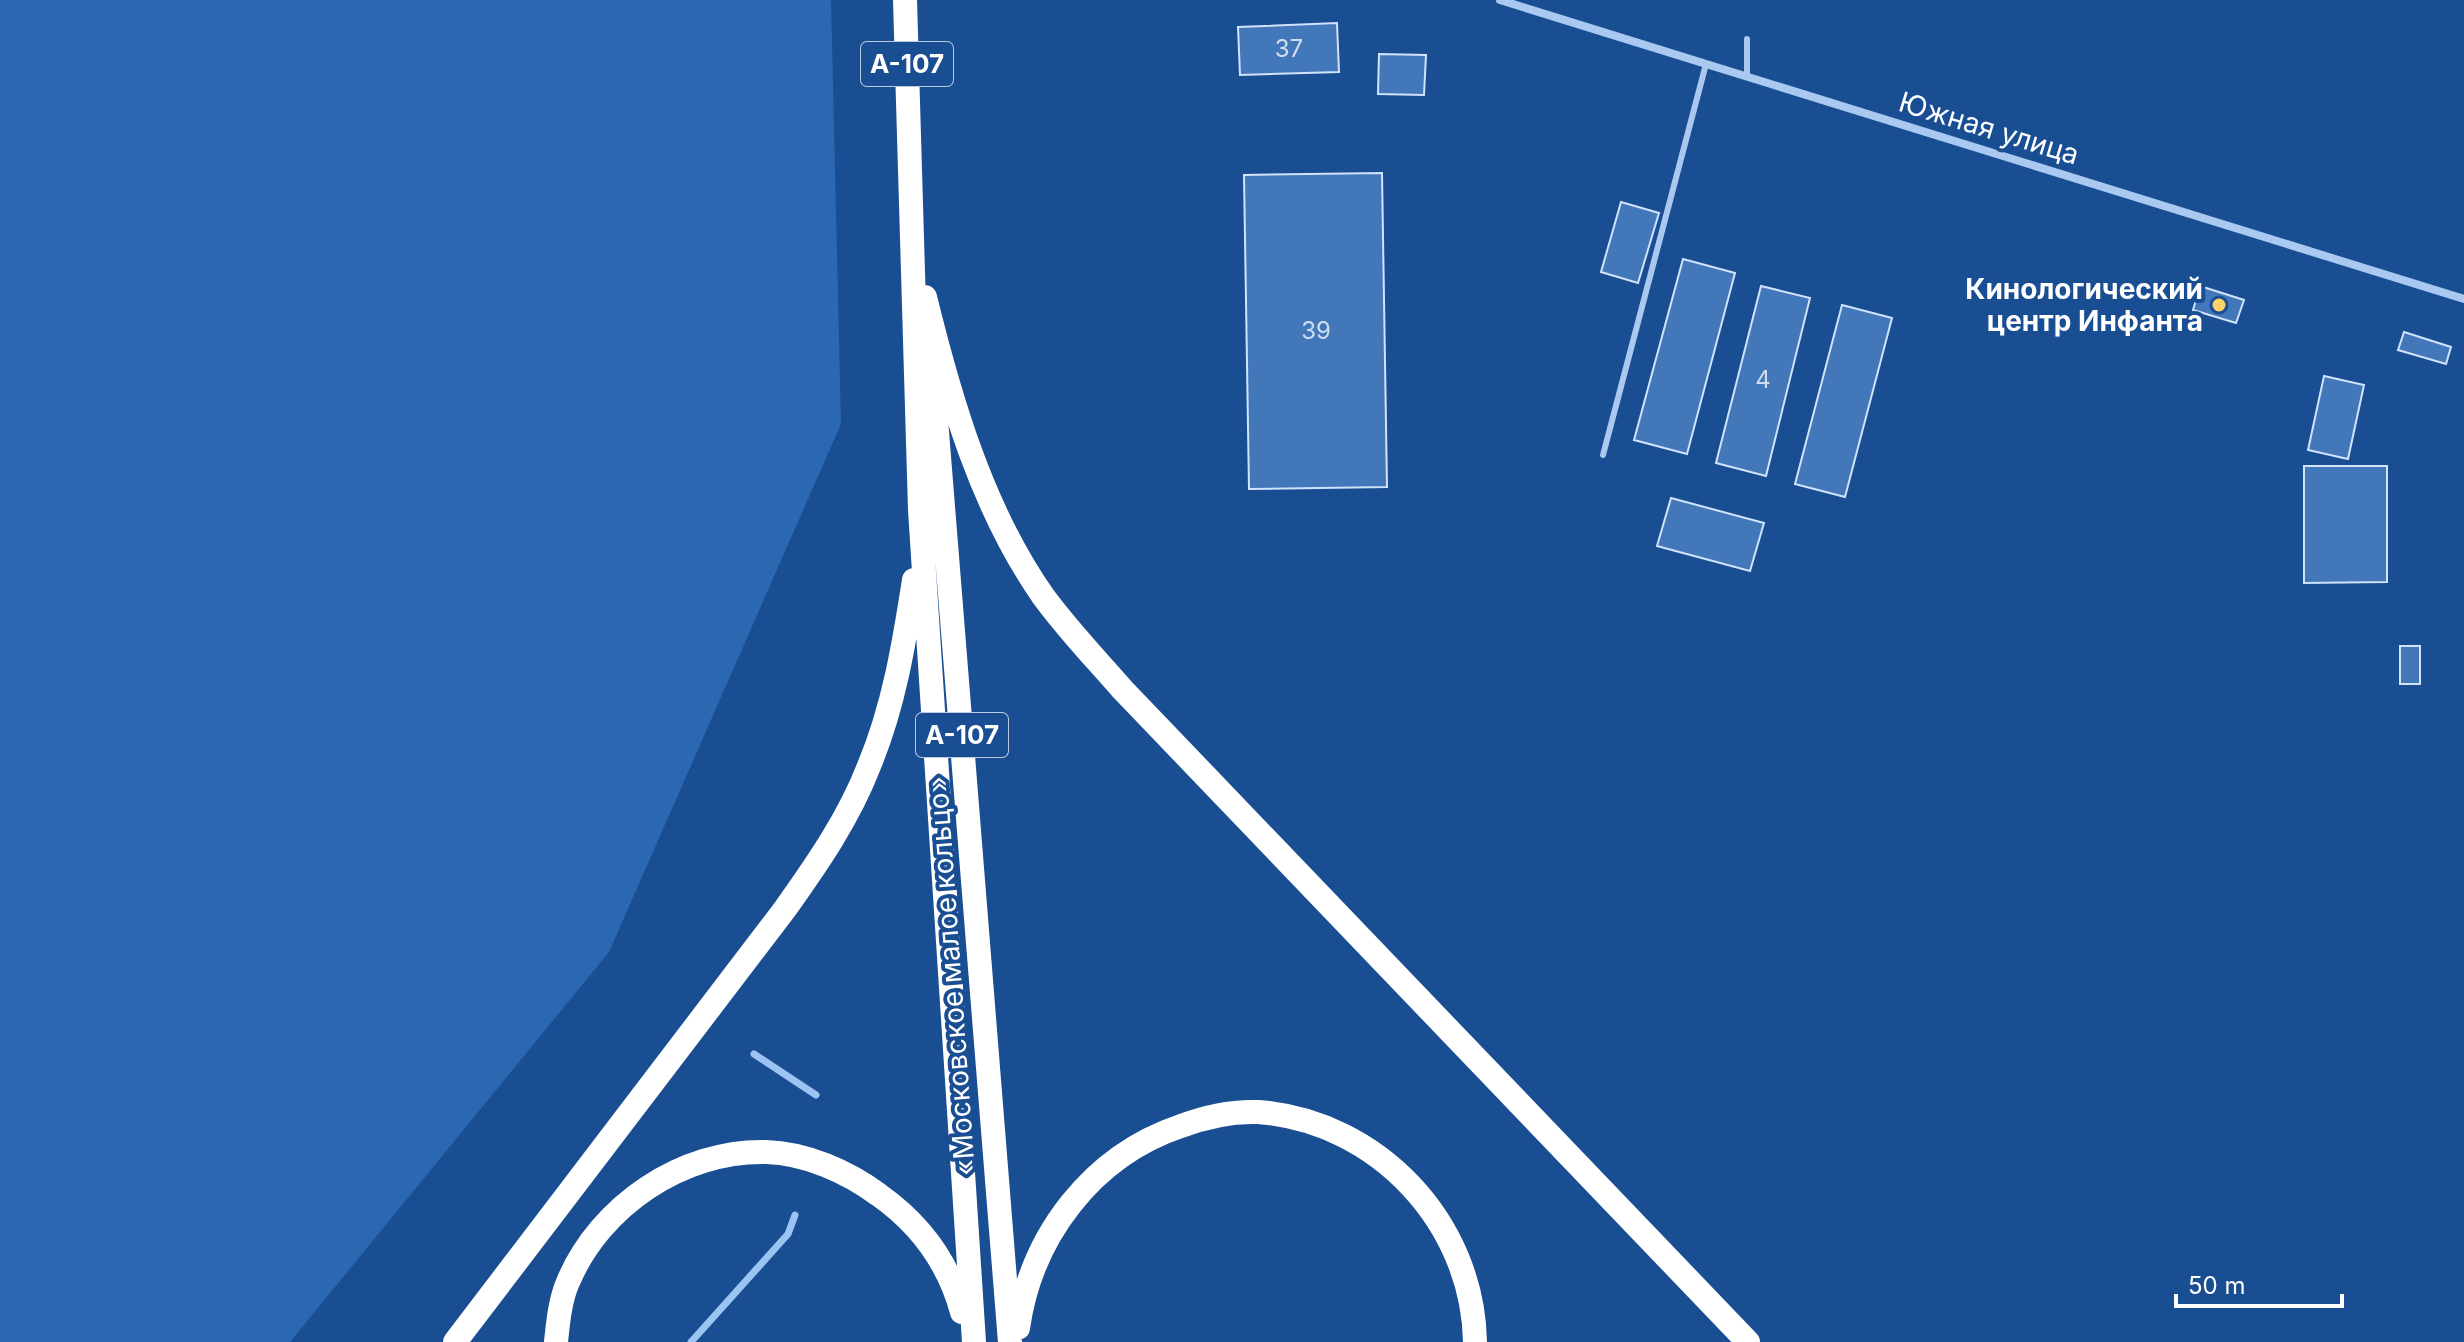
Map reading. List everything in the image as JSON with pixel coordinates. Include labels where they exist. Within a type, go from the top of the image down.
[{"type":"highway","name":"«Московское малое кольцо»","points":[[905,0],[920,510],[971,1342]]},
{"type":"highway","name":"«Московское малое кольцо»","points":[[910,128],[946,524],[1010,1342]]},
{"type":"highway","points":[[925,297],[955,403],[990,497],[1013,548],[1043,595],[1075,636],[1122,689],[1748,1342]]},
{"type":"highway","points":[[455,1342],[785,909],[848,811],[869,766],[902,659],[914,581],[920,510]]},
{"type":"highway","points":[[1017,1342],[1021,1307],[1043,1244],[1061,1214],[1108,1165],[1157,1133],[1209,1116],[1258,1112],[1310,1123],[1351,1140],[1387,1163],[1418,1191],[1444,1227],[1464,1273],[1475,1323],[1475,1342]]},
{"type":"highway","points":[[556,1342],[567,1284],[586,1248],[611,1216],[666,1176],[701,1162],[767,1152],[802,1158],[835,1169],[863,1183],[896,1206],[941,1259],[956,1289],[971,1342]]},
{"type":"street","name":"Южная улица","points":[[1500,0],[2464,299]]},
{"type":"lane","points":[[1747,39],[1747,76]]},
{"type":"lane","points":[[1603,455],[1706,64]]},
{"type":"shaded area","points":[[0,0],[831,0],[841,424],[609,952],[290,1342],[0,1342]]},
{"type":"building","points":[[1337,23],[1339,72],[1240,75],[1238,27]]},
{"type":"building","points":[[1379,54],[1426,55],[1424,95],[1378,94]]},
{"type":"building","points":[[1382,173],[1387,487],[1249,489],[1244,175]]},
{"type":"building","points":[[1621,202],[1659,213],[1638,283],[1601,272]]},
{"type":"building","points":[[1683,259],[1735,273],[1687,454],[1634,440]]},
{"type":"building","points":[[1761,286],[1810,298],[1766,476],[1716,463]]},
{"type":"building","name":"Кинологический центр Инфанта","points":[[2200,286],[2244,300],[2236,323],[2193,310]]},
{"type":"building","points":[[1842,305],[1892,318],[1845,497],[1795,484]]},
{"type":"building","points":[[2404,332],[2451,347],[2446,364],[2398,350]]},
{"type":"building","points":[[2324,376],[2364,385],[2348,459],[2308,450]]},
{"type":"building","points":[[2304,466],[2387,466],[2387,582],[2304,583]]},
{"type":"building","points":[[1671,498],[1764,523],[1750,571],[1657,546]]},
{"type":"building","points":[[2400,646],[2420,646],[2420,684],[2400,684]]},
{"type":"waterway","points":[[754,1054],[816,1095]]},
{"type":"waterway","points":[[691,1342],[788,1234],[795,1215]]},
{"type":"place","name":"Кинологический центр Инфанта","points":[[2219,305]]}]
